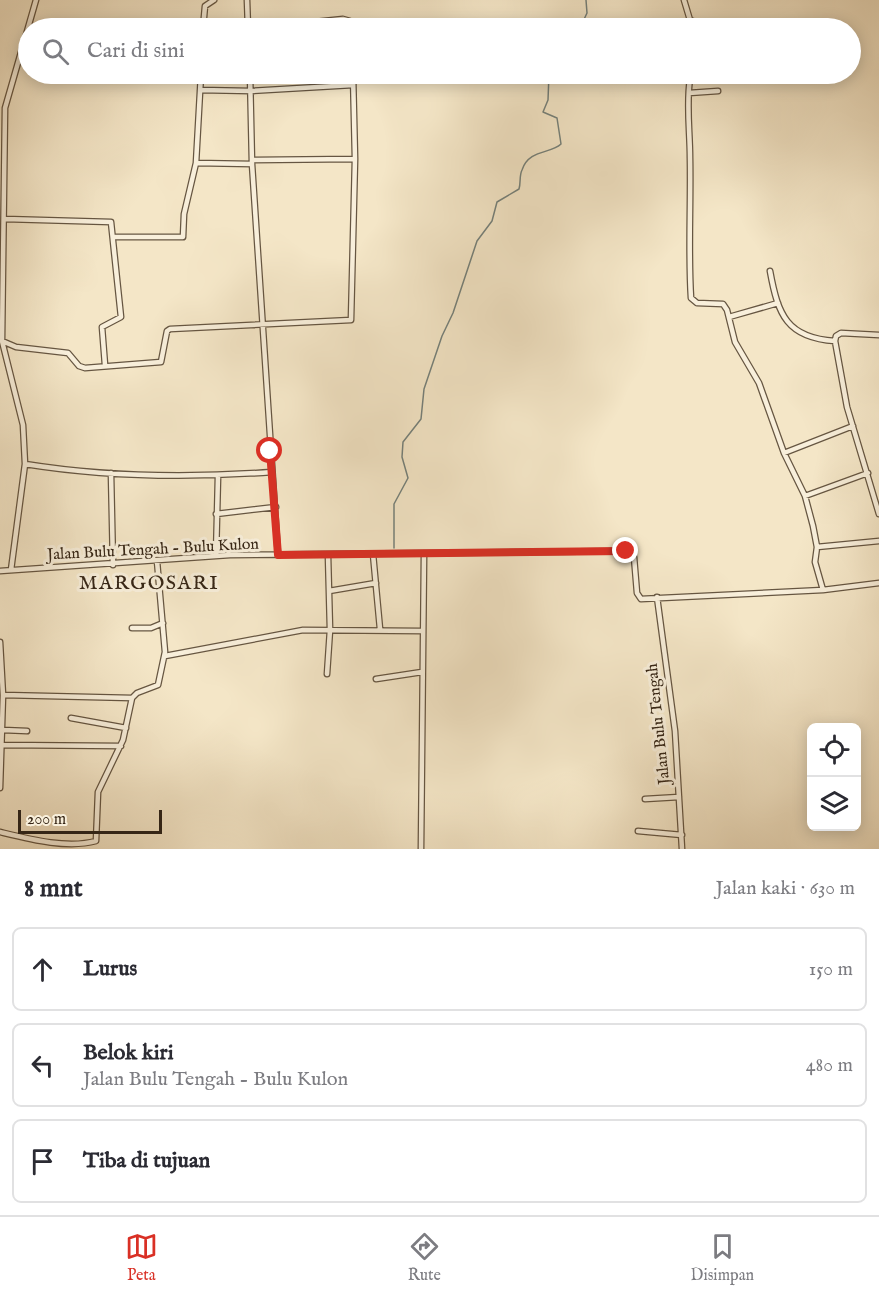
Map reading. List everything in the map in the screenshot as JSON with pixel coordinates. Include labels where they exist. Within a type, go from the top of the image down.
[{"type":"street","points":[[31,18],[36,0]]},
{"type":"street","points":[[204,18],[205,6],[214,0]]},
{"type":"street","points":[[247,0],[248,18]]},
{"type":"street","points":[[684,0],[689,18]]},
{"type":"street","points":[[10,570],[25,464],[23,425],[2,343],[5,105],[18,61]]},
{"type":"street","points":[[114,237],[183,237],[184,212],[196,163],[200,84]]},
{"type":"street","points":[[251,84],[252,162],[278,555]]},
{"type":"street","points":[[690,84],[687,250],[691,298],[697,303],[723,304],[729,317],[735,342],[759,382],[784,453],[805,496],[817,547],[815,562],[823,590]]},
{"type":"street","points":[[2,343],[16,347],[68,352],[82,368],[161,362],[167,331],[170,329],[352,319],[355,159],[353,86],[251,91],[200,90]]},
{"type":"street","points":[[689,93],[718,91]]},
{"type":"street","points":[[196,163],[355,159]]},
{"type":"street","points":[[5,219],[109,221],[114,237],[121,317],[102,327],[105,365]]},
{"type":"street","points":[[770,271],[778,303],[786,320],[800,333],[814,340],[835,342]]},
{"type":"street","points":[[729,317],[778,303]]},
{"type":"street","points":[[879,335],[841,333],[836,336],[835,342],[842,388],[879,514]]},
{"type":"street","points":[[784,453],[853,426]]},
{"type":"street","points":[[25,464],[111,473],[218,476],[272,472]]},
{"type":"street","points":[[111,473],[113,565]]},
{"type":"street","points":[[805,496],[868,473]]},
{"type":"street","points":[[216,556],[218,476]]},
{"type":"street","points":[[216,514],[276,507]]},
{"type":"street","points":[[817,547],[879,541]]},
{"type":"street","name":"Jalan Bulu Tengah - Bulu Kulon","points":[[0,571],[113,565],[216,556],[626,551],[632,554],[635,560],[638,596],[645,599],[657,597]]},
{"type":"street","points":[[373,554],[380,629]]},
{"type":"street","points":[[327,674],[330,630],[328,555]]},
{"type":"street","points":[[422,849],[424,555]]},
{"type":"street","points":[[0,832],[66,843],[96,841],[98,792],[121,746],[132,698],[136,693],[158,685],[165,656],[157,561]]},
{"type":"street","points":[[329,591],[376,583]]},
{"type":"street","points":[[657,597],[823,590],[879,584]]},
{"type":"street","name":"Jalan Bulu Tengah","points":[[657,597],[675,731],[682,849]]},
{"type":"street","points":[[132,628],[151,628],[163,623]]},
{"type":"street","points":[[165,656],[303,630],[422,631]]},
{"type":"street","points":[[0,642],[3,695],[0,788]]},
{"type":"street","points":[[376,679],[422,672]]},
{"type":"street","points":[[3,695],[132,698]]},
{"type":"street","points":[[71,718],[126,728]]},
{"type":"street","points":[[3,730],[27,731]]},
{"type":"street","points":[[2,745],[121,746]]},
{"type":"street","points":[[645,799],[679,797]]},
{"type":"street","points":[[638,831],[682,835]]},
{"type":"waterway","points":[[585,18],[587,13],[586,0]]},
{"type":"waterway","points":[[394,548],[394,504],[408,478],[402,457],[403,442],[421,419],[424,389],[477,241],[492,221],[497,202],[519,189],[521,172],[525,163],[535,155],[561,144],[557,118],[543,112],[548,100],[549,84]]},
{"type":"district","name":"MARGOSARI","points":[[149,583]]},
{"type":"route","points":[[270,451],[278,555],[626,551]]}]
